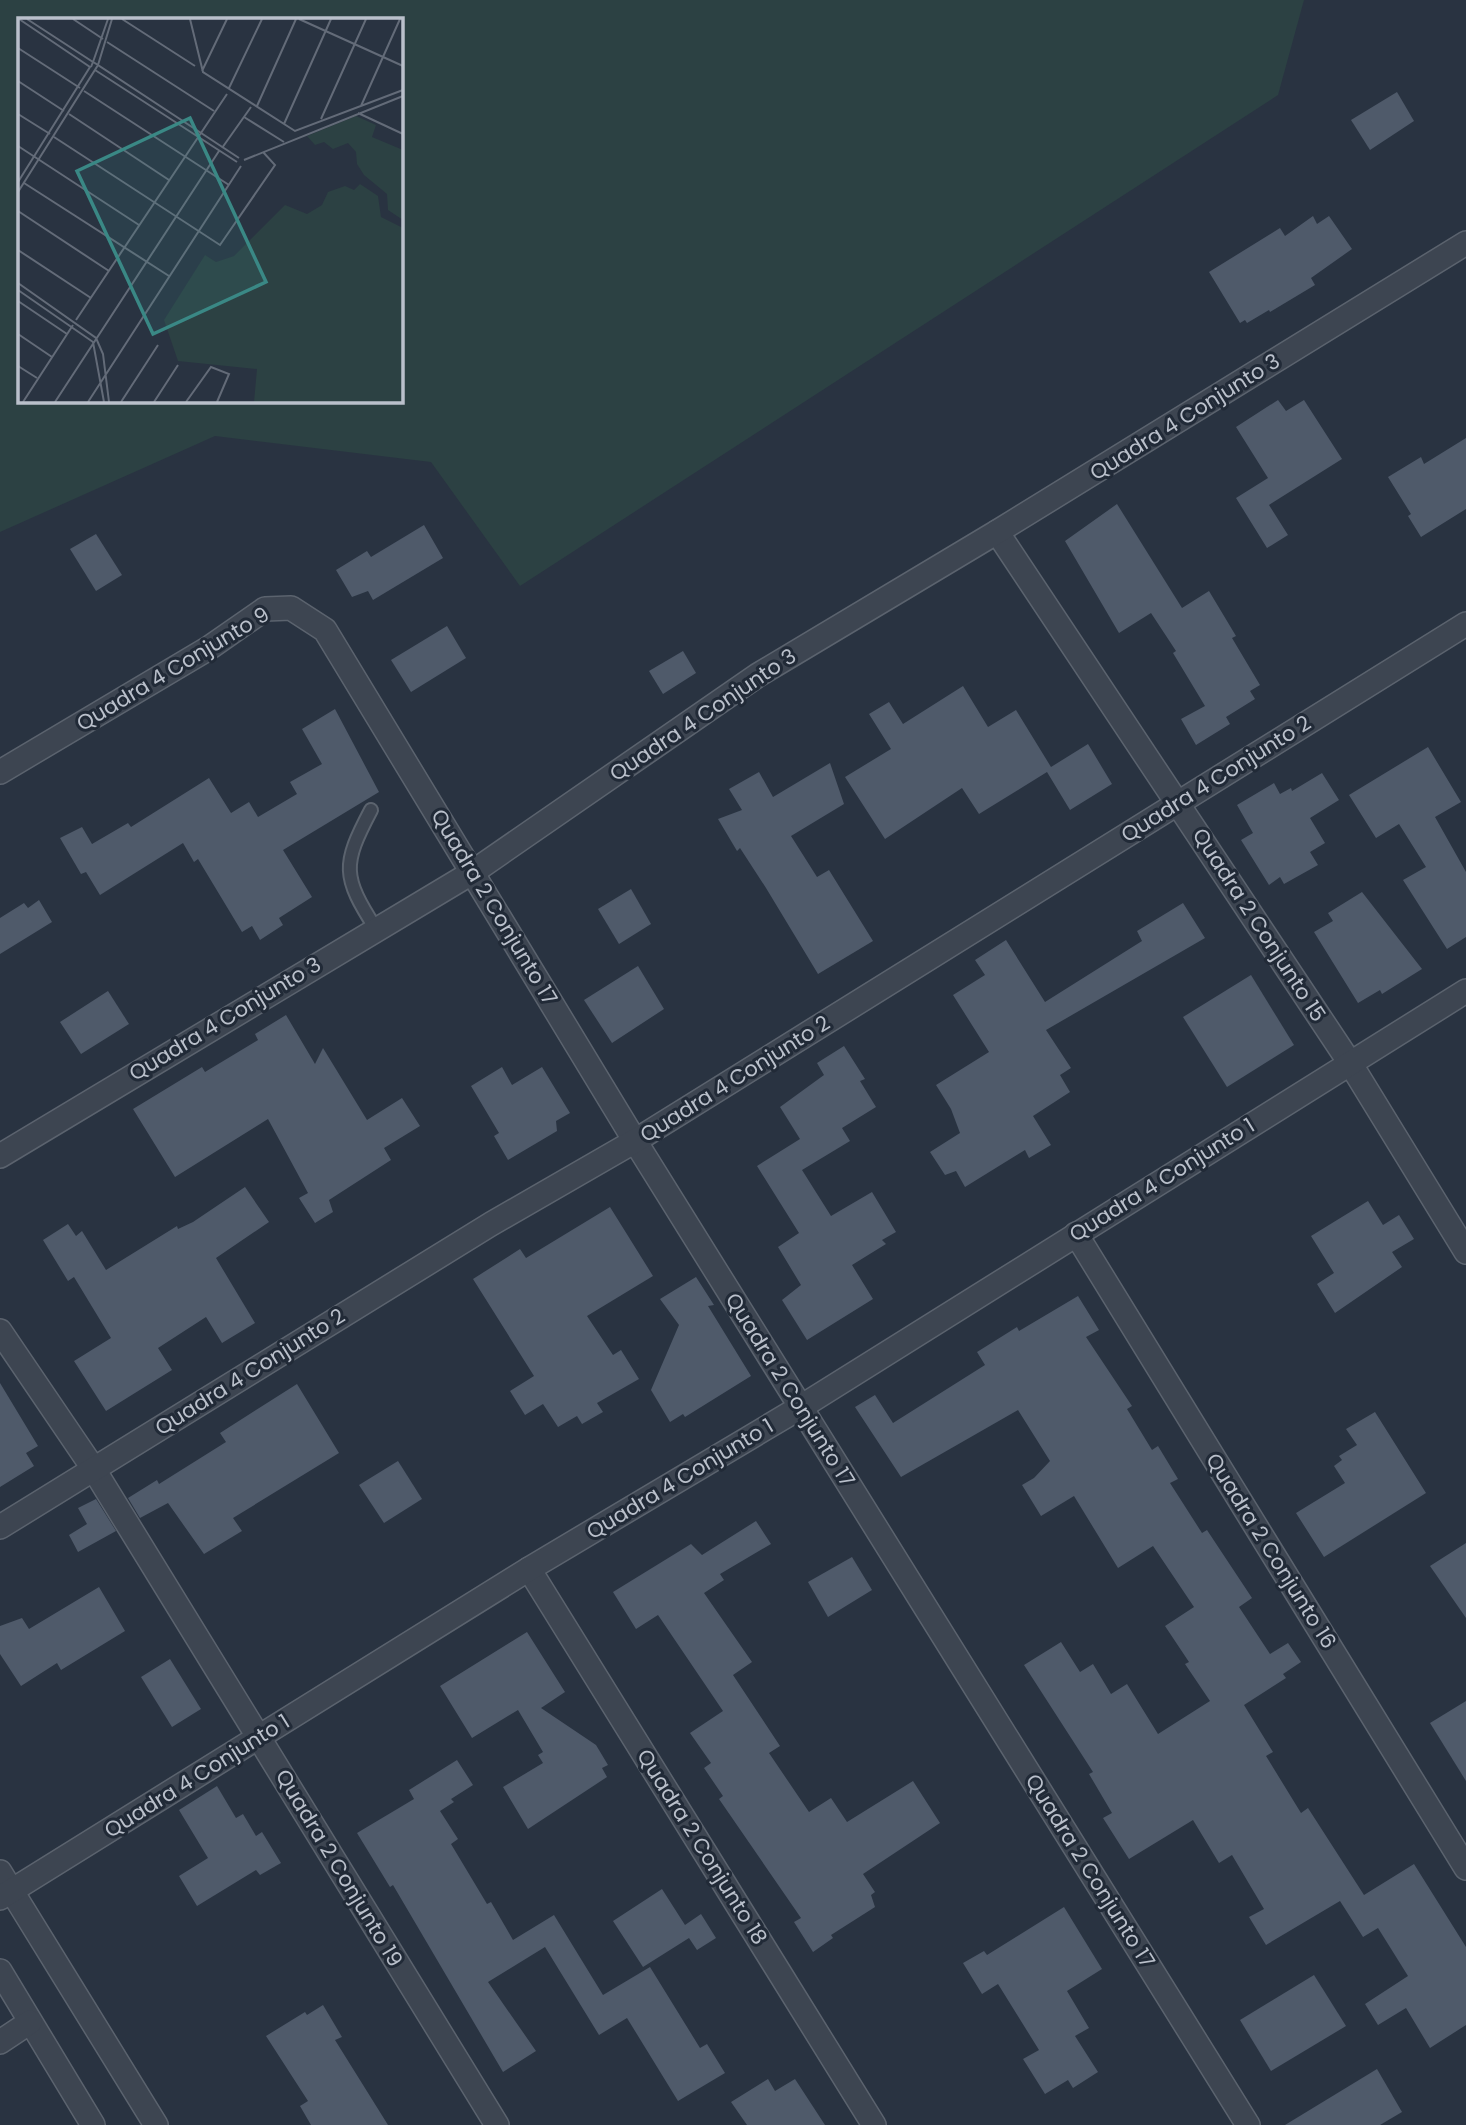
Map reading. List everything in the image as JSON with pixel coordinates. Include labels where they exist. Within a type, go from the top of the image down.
[{"type":"street","name":"Quadra 4 Conjunto 3","points":[[0,1156],[473,872],[758,675],[997,533],[1466,243]]},
{"type":"street","name":"Quadra 2 Conjunto 15","points":[[997,533],[1350,1063],[1466,1252]]},
{"type":"street","name":"Quadra 4 Conjunto 9","points":[[0,772],[209,648],[265,609],[291,608],[306,616],[325,630],[340,651]]},
{"type":"street","name":"Quadra 4 Conjunto 2","points":[[0,1527],[491,1224],[635,1141],[1466,624]]},
{"type":"street","name":"Quadra 2 Conjunto 17","points":[[340,651],[635,1141],[1248,2125]]},
{"type":"street","name":"Quadra 4 Conjunto 1","points":[[4,1887],[260,1738],[529,1569],[801,1407],[1466,991]]},
{"type":"street","name":"Quadra 2 Conjunto 16","points":[[1076,1234],[1466,1868]]},
{"type":"street","name":"Quadra 2 Conjunto 19","points":[[0,1331],[93,1468],[497,2125]]},
{"type":"street","name":"Quadra 2 Conjunto 18","points":[[529,1569],[874,2125]]},
{"type":"street","points":[[4,1887],[156,2125]]},
{"type":"street","points":[[0,1971],[93,2125]]},
{"type":"street","points":[[0,2042],[30,2021]]},
{"type":"lane","points":[[371,810],[351,849],[349,874],[359,902],[376,929]]},
{"type":"green space","points":[[0,0],[1304,0],[1278,95],[520,586],[431,462],[215,436],[0,532]]},
{"type":"building","points":[[1397,92],[1414,121],[1370,150],[1351,120]]},
{"type":"building","points":[[1313,216],[1317,224],[1329,216],[1352,249],[1311,278],[1315,285],[1270,312],[1269,310],[1247,323],[1245,320],[1240,323],[1209,272],[1280,228],[1285,236]]},
{"type":"building","points":[[1278,400],[1286,411],[1304,400],[1342,459],[1269,505],[1288,535],[1267,548],[1236,498],[1268,478],[1236,427]]},
{"type":"building","points":[[1466,438],[1466,509],[1421,537],[1408,516],[1411,514],[1388,477],[1421,457],[1424,464]]},
{"type":"building","points":[[1117,504],[1182,608],[1209,591],[1236,636],[1232,638],[1260,685],[1250,691],[1255,699],[1226,717],[1230,724],[1196,745],[1181,719],[1205,706],[1173,653],[1176,651],[1151,613],[1119,633],[1065,541]]},
{"type":"building","points":[[424,525],[443,558],[373,600],[368,591],[352,597],[336,570],[367,551],[371,557]]},
{"type":"building","points":[[96,534],[122,575],[96,591],[70,549]]},
{"type":"building","points":[[447,626],[466,658],[411,692],[391,660]]},
{"type":"building","points":[[683,651],[696,673],[663,694],[649,671]]},
{"type":"building","points":[[963,686],[988,727],[1016,710],[1051,767],[1088,744],[1112,784],[1070,810],[1047,772],[979,814],[962,788],[885,839],[845,777],[891,749],[869,714],[889,702],[903,724]]},
{"type":"building","points":[[335,709],[379,792],[283,850],[312,897],[279,918],[283,925],[260,940],[252,926],[242,932],[198,859],[194,862],[183,843],[100,895],[86,872],[81,874],[60,838],[82,827],[92,844],[128,823],[131,827],[209,778],[231,813],[249,802],[258,817],[297,794],[290,782],[322,764],[302,729]]},
{"type":"building","points":[[1428,747],[1461,802],[1435,817],[1466,872],[1466,937],[1447,949],[1403,880],[1426,867],[1399,824],[1376,838],[1349,795]]},
{"type":"building","points":[[830,763],[844,804],[791,836],[817,877],[829,870],[873,941],[818,974],[766,888],[740,848],[737,851],[718,819],[742,810],[729,789],[759,772],[773,797]]},
{"type":"building","points":[[1322,773],[1339,800],[1310,818],[1325,843],[1310,852],[1318,865],[1284,884],[1280,877],[1269,885],[1241,840],[1253,833],[1237,805],[1274,783],[1280,794],[1291,788],[1292,791]]},
{"type":"building","points":[[631,889],[651,924],[619,944],[598,909]]},
{"type":"building","points":[[1362,892],[1422,969],[1382,994],[1380,990],[1358,1003],[1314,932],[1333,921],[1328,913]]},
{"type":"building","points":[[39,900],[52,922],[0,954],[0,918],[24,903],[28,908]]},
{"type":"building","points":[[1183,903],[1205,938],[1046,1030],[1071,1068],[1060,1075],[1070,1092],[1033,1116],[1051,1145],[1029,1158],[1025,1150],[965,1187],[956,1171],[945,1175],[930,1152],[960,1133],[951,1109],[936,1085],[989,1052],[953,995],[985,975],[975,960],[1006,940],[1045,1002],[1142,941],[1137,931]]},
{"type":"building","points":[[638,966],[664,1009],[612,1043],[584,1000]]},
{"type":"building","points":[[1251,975],[1294,1045],[1227,1087],[1183,1017]]},
{"type":"building","points":[[108,991],[129,1024],[81,1054],[60,1022]]},
{"type":"building","points":[[286,1015],[315,1064],[323,1048],[367,1120],[402,1098],[420,1126],[384,1148],[391,1160],[329,1200],[333,1212],[315,1223],[299,1198],[308,1193],[268,1119],[175,1177],[133,1109],[202,1067],[205,1072],[258,1040],[255,1034]]},
{"type":"building","points":[[844,1046],[865,1079],[860,1081],[876,1107],[842,1128],[850,1141],[802,1170],[831,1216],[872,1192],[896,1232],[882,1240],[886,1244],[852,1265],[873,1299],[807,1340],[782,1300],[801,1285],[778,1247],[799,1233],[757,1166],[800,1139],[780,1107],[824,1075],[817,1063]]},
{"type":"building","points":[[502,1067],[512,1085],[542,1067],[570,1113],[556,1121],[557,1131],[508,1160],[494,1136],[499,1133],[471,1086]]},
{"type":"building","points":[[245,1187],[269,1222],[216,1258],[255,1323],[222,1343],[206,1317],[158,1348],[172,1370],[106,1411],[74,1361],[111,1338],[74,1277],[68,1281],[43,1240],[68,1224],[76,1236],[82,1231],[106,1270],[177,1226],[178,1229],[193,1222]]},
{"type":"building","points":[[1368,1201],[1383,1225],[1399,1215],[1414,1239],[1392,1252],[1402,1267],[1335,1313],[1317,1284],[1334,1273],[1311,1236]]},
{"type":"building","points":[[610,1207],[653,1276],[587,1316],[613,1355],[621,1350],[639,1379],[597,1403],[603,1412],[582,1424],[577,1416],[558,1427],[543,1404],[525,1415],[510,1391],[534,1376],[473,1279],[520,1249],[526,1258]]},
{"type":"building","points":[[696,1277],[714,1305],[708,1306],[751,1376],[685,1417],[683,1414],[670,1422],[651,1390],[679,1325],[660,1299]]},
{"type":"building","points":[[1078,1296],[1099,1330],[1086,1337],[1132,1406],[1127,1409],[1152,1450],[1158,1446],[1178,1479],[1170,1483],[1202,1533],[1207,1530],[1252,1598],[1239,1607],[1270,1654],[1288,1643],[1301,1662],[1283,1674],[1286,1678],[1244,1705],[1273,1752],[1266,1756],[1301,1813],[1308,1808],[1364,1895],[1414,1864],[1466,1947],[1466,2025],[1430,2048],[1406,2008],[1378,2025],[1365,2004],[1408,1976],[1378,1928],[1363,1937],[1340,1901],[1266,1945],[1249,1917],[1264,1909],[1232,1855],[1219,1863],[1193,1820],[1129,1859],[1103,1818],[1112,1813],[1089,1774],[1093,1772],[1024,1665],[1061,1642],[1080,1672],[1093,1664],[1111,1694],[1127,1684],[1158,1734],[1210,1701],[1185,1664],[1189,1662],[1165,1626],[1194,1607],[1153,1546],[1118,1568],[1074,1496],[1041,1516],[1022,1485],[1034,1478],[1050,1461],[1018,1410],[901,1477],[855,1407],[875,1395],[893,1423],[985,1365],[977,1352],[1017,1327],[1019,1331]]},
{"type":"building","points":[[0,1383],[38,1446],[26,1453],[34,1466],[0,1487]]},
{"type":"building","points":[[297,1384],[339,1453],[233,1518],[242,1531],[204,1554],[168,1503],[140,1518],[128,1498],[157,1480],[159,1484],[226,1442],[220,1433]]},
{"type":"building","points":[[1375,1412],[1426,1493],[1324,1557],[1296,1513],[1345,1483],[1334,1466],[1342,1460],[1339,1456],[1357,1445],[1346,1429]]},
{"type":"building","points":[[398,1461],[422,1499],[384,1523],[359,1485]]},
{"type":"building","points":[[96,1499],[116,1531],[78,1552],[69,1535],[87,1524],[78,1508]]},
{"type":"building","points":[[756,1521],[771,1544],[720,1574],[724,1580],[704,1593],[752,1662],[733,1675],[780,1746],[769,1753],[809,1812],[831,1798],[847,1822],[913,1781],[940,1823],[863,1874],[875,1892],[871,1895],[875,1907],[831,1935],[833,1938],[813,1952],[794,1922],[801,1918],[719,1799],[723,1796],[704,1768],[711,1763],[690,1733],[723,1711],[658,1615],[636,1629],[613,1592],[691,1544],[702,1555]]},
{"type":"building","points":[[1466,1543],[1466,1618],[1430,1566]]},
{"type":"building","points":[[852,1557],[872,1590],[828,1617],[808,1582]]},
{"type":"building","points":[[99,1587],[125,1631],[61,1670],[57,1663],[21,1686],[0,1654],[0,1626],[22,1618],[29,1629]]},
{"type":"building","points":[[527,1632],[565,1692],[541,1708],[596,1745],[608,1765],[602,1768],[607,1777],[528,1829],[503,1787],[543,1763],[538,1755],[543,1752],[518,1710],[472,1738],[440,1686]]},
{"type":"building","points":[[170,1659],[201,1709],[172,1727],[141,1677]]},
{"type":"building","points":[[1466,1701],[1466,1781],[1430,1723]]},
{"type":"building","points":[[457,1760],[473,1785],[451,1799],[454,1802],[440,1811],[458,1839],[451,1844],[487,1904],[491,1902],[513,1940],[554,1915],[603,1995],[650,1967],[700,2048],[707,2044],[725,2073],[678,2101],[627,2018],[599,2035],[545,1947],[488,1982],[536,2051],[503,2072],[393,1885],[390,1887],[357,1833],[414,1799],[409,1790]]},
{"type":"building","points":[[217,1786],[236,1818],[243,1814],[256,1836],[262,1832],[281,1863],[260,1875],[256,1870],[197,1906],[179,1876],[208,1858],[179,1810]]},
{"type":"building","points":[[662,1889],[685,1925],[701,1914],[716,1938],[697,1950],[689,1938],[643,1967],[613,1921]]},
{"type":"building","points":[[1064,1907],[1102,1969],[1067,1991],[1089,2028],[1075,2036],[1098,2072],[1073,2088],[1068,2080],[1045,2094],[1023,2059],[1039,2050],[998,1984],[982,1994],[963,1963],[984,1951],[987,1955]]},
{"type":"building","points":[[1314,1975],[1346,2026],[1271,2071],[1240,2020]]},
{"type":"building","points":[[323,2005],[342,2037],[335,2040],[388,2125],[311,2125],[300,2106],[308,2101],[266,2036],[305,2012],[307,2015]]},
{"type":"building","points":[[1377,2069],[1402,2112],[1380,2125],[1285,2125]]},
{"type":"building","points":[[768,2079],[775,2091],[795,2079],[825,2125],[747,2125],[731,2102]]}]
